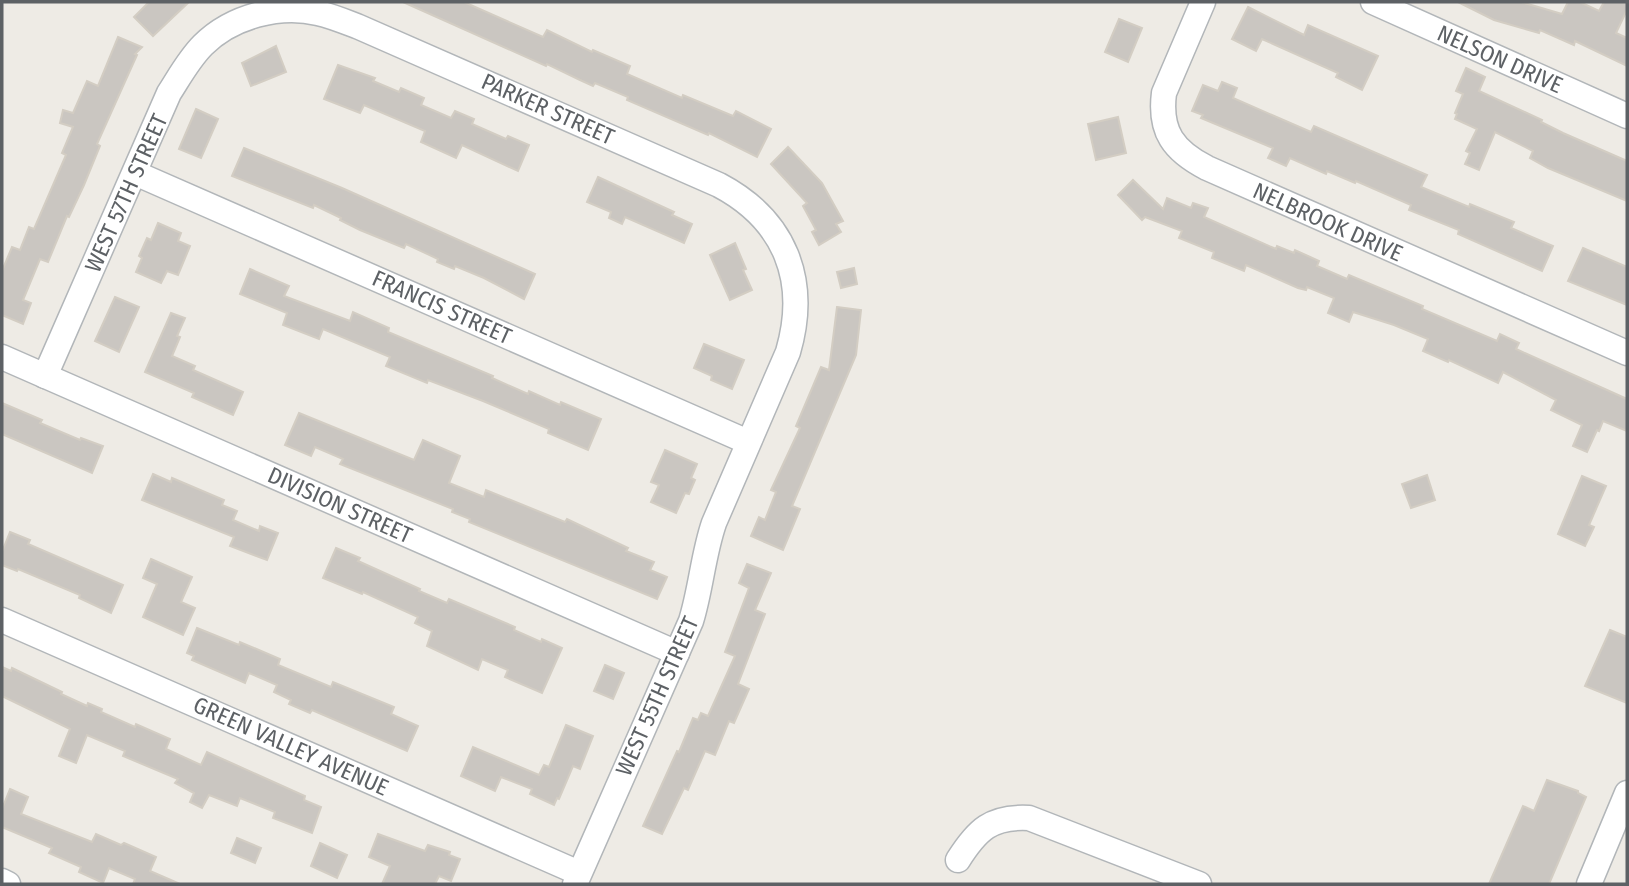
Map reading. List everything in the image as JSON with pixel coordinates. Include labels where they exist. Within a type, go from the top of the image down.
[{"type":"street","name":"NELBROOK DRIVE","points":[[1203,2],[1164,93],[1162,109],[1166,128],[1180,151],[1207,168],[1627,353]]},
{"type":"street","name":"NELSON DRIVE","points":[[1373,2],[1627,116]]},
{"type":"street","name":"PARKER STREET","points":[[229,26],[254,16],[279,11],[321,13],[359,27],[719,185],[756,210],[779,240],[793,277],[796,308]]},
{"type":"street","name":"WEST 57TH STREET","points":[[45,376],[170,93],[186,65],[204,44],[229,26]]},
{"type":"street","name":"FRANCIS STREET","points":[[135,173],[748,442]]},
{"type":"street","name":"WEST 55TH STREET","points":[[577,879],[697,602],[710,533],[788,352],[796,308]]},
{"type":"street","name":"DIVISION STREET","points":[[2,357],[677,653]]},
{"type":"street","name":"GREEN VALLEY AVENUE","points":[[2,620],[577,879]]},
{"type":"street","points":[[1589,884],[1627,793]]},
{"type":"street","points":[[958,860],[971,839],[982,828],[993,822],[1015,817],[1028,818],[1172,879],[1199,884]]},
{"type":"street","points":[[2,881],[8,884]]},
{"type":"building","points":[[149,2],[189,2],[153,36],[134,17]]},
{"type":"building","points":[[403,2],[464,2],[543,37],[547,30],[592,52],[593,50],[630,66],[627,74],[733,116],[736,111],[771,129],[757,157],[709,133],[708,135],[627,100],[628,97],[595,83],[593,86]]},
{"type":"building","points":[[1458,2],[1521,2],[1562,14],[1568,2],[1580,2],[1599,11],[1604,2],[1627,2],[1627,10],[1616,33],[1627,38],[1627,66],[1575,41],[1574,45],[1540,30],[1539,33],[1494,20]]},
{"type":"building","points":[[1248,7],[1304,35],[1308,25],[1378,56],[1362,90],[1336,77],[1338,73],[1262,39],[1256,51],[1232,39]]},
{"type":"building","points":[[1119,19],[1142,28],[1128,62],[1105,52]]},
{"type":"building","points":[[118,37],[142,47],[135,54],[137,55],[97,144],[100,146],[84,185],[69,217],[67,216],[48,262],[40,259],[23,300],[31,303],[23,324],[2,315],[2,271],[12,247],[20,250],[29,227],[34,229],[66,155],[62,153],[73,127],[60,123],[63,110],[73,113],[87,81],[98,86]]},
{"type":"building","points":[[276,46],[286,72],[251,86],[242,63]]},
{"type":"building","points":[[338,65],[375,78],[373,81],[399,92],[401,88],[424,98],[421,105],[451,118],[455,111],[474,119],[472,124],[506,139],[508,136],[529,145],[518,171],[462,145],[456,158],[421,142],[425,131],[364,105],[360,113],[324,99]]},
{"type":"building","points":[[1466,68],[1485,77],[1479,91],[1627,161],[1627,201],[1548,168],[1530,158],[1533,151],[1495,132],[1479,170],[1465,164],[1470,153],[1466,151],[1477,129],[1455,119],[1463,94],[1456,91]]},
{"type":"building","points":[[1222,82],[1237,88],[1233,98],[1311,132],[1314,126],[1427,175],[1421,187],[1514,222],[1511,228],[1553,246],[1542,271],[1458,234],[1459,230],[1409,210],[1411,205],[1356,181],[1355,183],[1327,171],[1326,174],[1290,158],[1286,166],[1268,158],[1273,148],[1201,118],[1203,115],[1192,111],[1203,85],[1218,91]]},
{"type":"building","points":[[196,109],[218,119],[201,158],[179,149]]},
{"type":"building","points":[[1118,117],[1126,153],[1096,160],[1088,124]]},
{"type":"building","points":[[788,147],[822,183],[843,221],[836,224],[841,232],[819,245],[812,232],[816,230],[803,206],[807,203],[771,164]]},
{"type":"building","points":[[244,148],[342,188],[535,274],[524,299],[484,278],[437,262],[438,259],[406,244],[404,248],[360,230],[314,205],[313,208],[232,176]]},
{"type":"building","points":[[598,177],[674,212],[672,215],[692,224],[684,243],[625,217],[622,224],[609,218],[611,212],[587,202]]},
{"type":"building","points":[[1133,180],[1163,209],[1167,198],[1191,208],[1193,203],[1208,208],[1204,217],[1276,249],[1277,246],[1294,253],[1295,250],[1319,261],[1317,266],[1347,279],[1349,275],[1497,341],[1500,334],[1519,343],[1516,349],[1627,399],[1627,431],[1603,421],[1587,452],[1573,446],[1582,425],[1551,410],[1556,400],[1503,372],[1498,383],[1423,351],[1428,339],[1394,325],[1353,312],[1349,322],[1328,313],[1334,298],[1307,287],[1306,290],[1298,288],[1246,265],[1244,271],[1212,258],[1214,252],[1179,238],[1182,231],[1145,217],[1142,220],[1118,195]]},
{"type":"building","points":[[158,223],[181,233],[178,241],[190,246],[178,275],[167,271],[161,283],[136,272],[147,238],[151,240]]},
{"type":"building","points":[[735,243],[752,290],[730,300],[710,255]]},
{"type":"building","points":[[1583,248],[1627,267],[1627,305],[1568,281]]},
{"type":"building","points":[[854,268],[857,284],[841,288],[837,272]]},
{"type":"building","points":[[250,269],[289,286],[284,296],[350,321],[353,312],[389,328],[388,332],[493,376],[492,378],[528,394],[529,391],[601,419],[588,450],[548,433],[549,429],[483,401],[386,366],[390,357],[323,329],[319,339],[283,325],[287,313],[240,294]]},
{"type":"building","points":[[115,297],[139,307],[119,352],[95,341]]},
{"type":"building","points":[[837,307],[861,310],[856,355],[792,506],[800,509],[783,550],[751,536],[759,517],[765,520],[776,492],[771,490],[800,428],[796,426],[821,367],[829,370]]},
{"type":"building","points":[[171,313],[185,318],[172,356],[195,366],[193,370],[243,392],[233,415],[192,397],[194,393],[145,372]]},
{"type":"building","points":[[704,344],[744,360],[732,389],[711,380],[712,376],[694,368]]},
{"type":"building","points":[[2,403],[42,420],[40,423],[80,440],[81,438],[103,446],[92,473],[2,434]]},
{"type":"building","points":[[299,413],[414,460],[423,440],[460,456],[449,483],[484,497],[486,490],[565,522],[567,519],[628,548],[626,551],[654,562],[650,570],[667,577],[657,599],[469,522],[470,519],[452,512],[453,509],[340,464],[343,459],[315,447],[311,456],[285,445]]},
{"type":"building","points":[[665,450],[697,464],[691,478],[695,480],[689,494],[685,493],[676,513],[651,502],[659,485],[651,482]]},
{"type":"building","points":[[153,474],[171,482],[172,478],[224,500],[222,505],[237,511],[233,520],[259,531],[260,526],[278,533],[267,560],[230,546],[234,537],[142,500]]},
{"type":"building","points":[[1427,475],[1435,500],[1411,508],[1402,484]]},
{"type":"building","points":[[1582,476],[1606,486],[1589,525],[1594,527],[1585,546],[1558,534]]},
{"type":"building","points":[[10,532],[30,540],[28,544],[123,585],[111,613],[79,598],[80,595],[2,565],[2,552]]},
{"type":"building","points":[[336,548],[420,589],[419,591],[447,603],[449,599],[515,627],[514,630],[541,642],[542,639],[562,648],[542,693],[505,677],[508,670],[482,659],[478,670],[427,646],[432,631],[415,623],[418,617],[363,592],[362,594],[323,578]]},
{"type":"building","points":[[151,559],[192,577],[181,602],[195,608],[183,635],[143,617],[157,584],[143,578]]},
{"type":"building","points":[[747,564],[771,573],[755,610],[765,614],[738,684],[749,689],[734,723],[729,721],[715,755],[705,751],[688,790],[684,788],[662,834],[643,826],[693,718],[698,720],[701,713],[708,716],[735,656],[725,652],[749,588],[739,583]]},
{"type":"building","points":[[197,628],[280,659],[278,665],[331,687],[333,682],[394,707],[391,714],[418,726],[407,751],[312,710],[310,713],[289,704],[291,700],[274,692],[277,685],[249,673],[245,683],[192,660],[194,656],[187,653]]},
{"type":"building","points":[[1610,630],[1627,637],[1627,703],[1585,686]]},
{"type":"building","points":[[605,665],[624,673],[613,699],[594,691]]},
{"type":"building","points":[[2,667],[11,671],[12,668],[87,706],[88,703],[102,709],[101,712],[135,727],[136,724],[170,739],[166,749],[201,765],[207,752],[305,796],[304,800],[321,807],[312,833],[273,818],[275,812],[240,798],[237,806],[209,795],[202,808],[190,802],[194,793],[175,783],[178,779],[123,756],[125,751],[87,735],[76,763],[59,756],[70,729],[2,696]]},
{"type":"building","points":[[566,725],[593,736],[580,769],[573,766],[554,805],[530,794],[532,789],[501,777],[495,791],[461,776],[473,747],[539,775],[544,765],[549,767]]},
{"type":"building","points":[[1547,780],[1578,791],[1586,797],[1549,884],[1489,884],[1523,806],[1534,811]]},
{"type":"building","points":[[10,789],[28,797],[21,814],[92,842],[96,834],[156,857],[150,871],[180,884],[133,884],[135,879],[109,868],[103,883],[79,872],[81,867],[49,853],[52,848],[2,827],[2,809]]},
{"type":"building","points":[[378,834],[425,851],[428,845],[450,852],[449,855],[460,859],[451,881],[439,876],[435,884],[382,884],[390,866],[369,857]]},
{"type":"building","points":[[237,838],[261,848],[255,863],[231,853]]},
{"type":"building","points":[[320,843],[347,855],[337,878],[311,866]]}]
